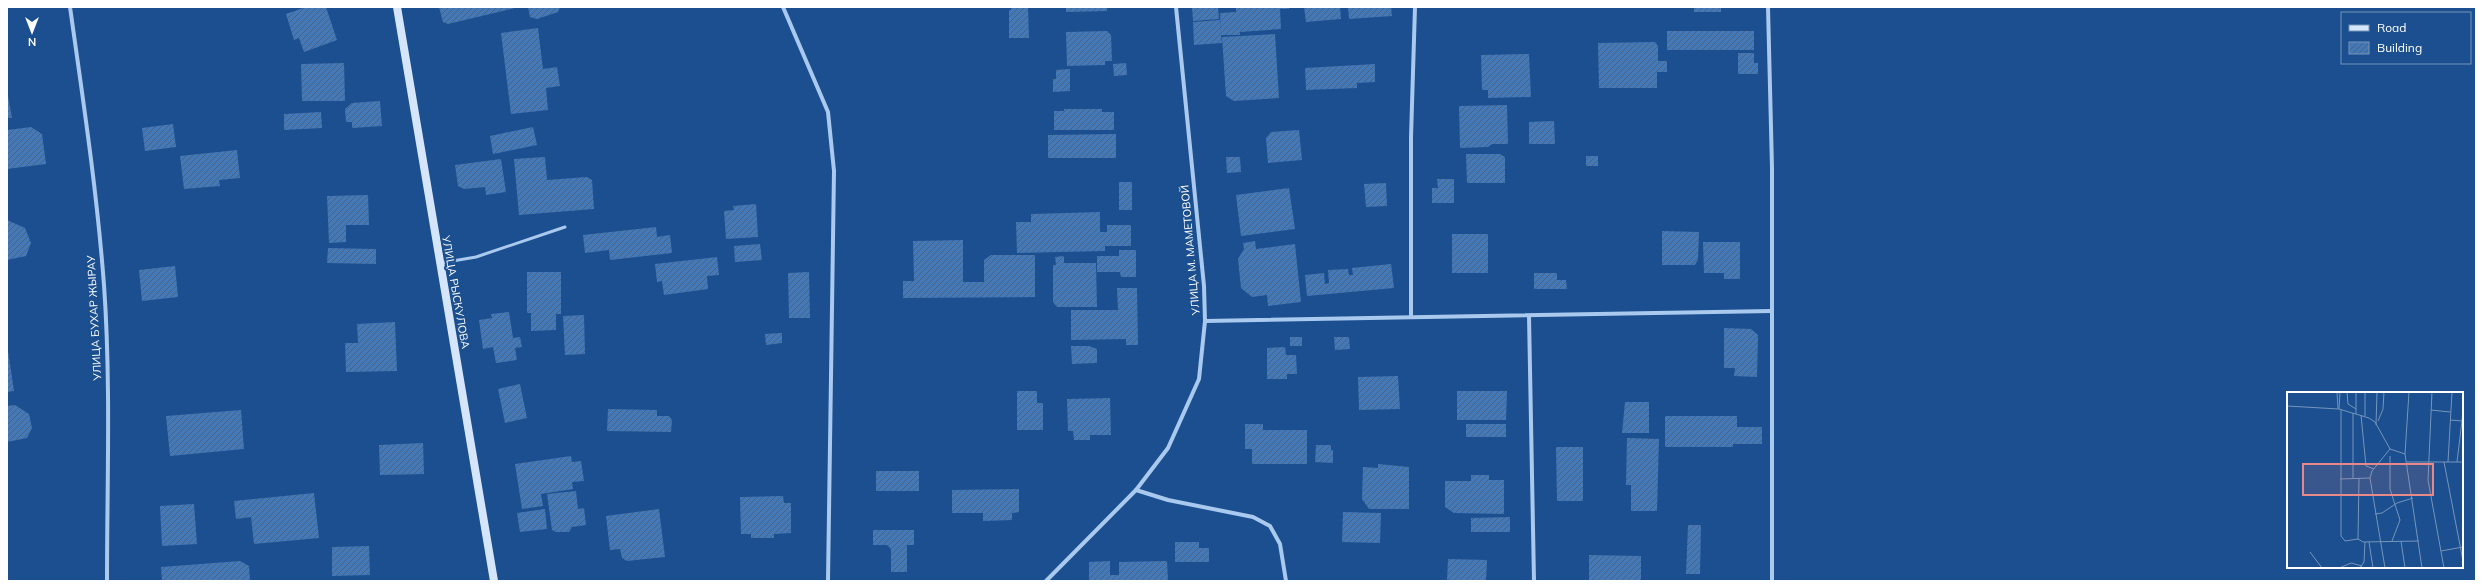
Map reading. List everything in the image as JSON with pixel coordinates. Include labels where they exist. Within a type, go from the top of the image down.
[{"type":"street","name":"УЛИЦА БУХАР ЖЫРАУ","points":[[70,7],[88,136],[104,286],[108,428],[107,581]]},
{"type":"street","name":"УЛИЦА РЫСКУЛОВА","points":[[397,7],[494,581]]},
{"type":"street","points":[[783,7],[828,112],[834,171],[828,581]]},
{"type":"street","name":"УЛИЦА М. МАМЕТОВОЙ","points":[[1046,581],[1136,490],[1168,448],[1199,379],[1205,321],[1204,286],[1176,7]]},
{"type":"street","points":[[1411,317],[1411,137],[1415,7]]},
{"type":"street","points":[[1768,7],[1772,311],[1772,581]]},
{"type":"street","points":[[1205,321],[1772,311]]},
{"type":"street","points":[[1529,316],[1534,581]]},
{"type":"street","points":[[1136,490],[1168,500],[1253,518],[1270,526],[1280,544],[1286,581]]},
{"type":"lane","points":[[440,263],[476,258],[565,227]]},
{"type":"building","points":[[306,7],[326,7],[337,40],[304,52],[299,38],[294,40],[286,14]]},
{"type":"building","points":[[439,7],[515,8],[448,24],[443,22]]},
{"type":"building","points":[[528,7],[560,7],[558,12],[537,19],[530,17]]},
{"type":"building","points":[[1011,7],[1028,7],[1029,38],[1009,38],[1009,10],[1011,10]]},
{"type":"building","points":[[1066,7],[1107,7],[1107,11],[1066,12]]},
{"type":"building","points":[[1192,7],[1218,7],[1219,19],[1193,21]]},
{"type":"building","points":[[1236,7],[1289,7],[1289,9],[1280,9],[1281,29],[1240,32],[1240,35],[1221,35],[1222,43],[1194,45],[1193,22],[1220,20],[1221,34],[1220,13],[1236,12]]},
{"type":"building","points":[[1304,7],[1340,7],[1341,19],[1306,22]]},
{"type":"building","points":[[1348,7],[1391,7],[1392,16],[1349,19]]},
{"type":"building","points":[[1694,7],[1721,7],[1721,12],[1694,12]]},
{"type":"building","points":[[538,28],[543,69],[557,67],[560,86],[546,88],[548,110],[511,114],[501,33]]},
{"type":"building","points":[[1107,31],[1111,35],[1112,61],[1105,61],[1105,65],[1067,66],[1066,32]]},
{"type":"building","points":[[1667,31],[1754,31],[1754,50],[1667,50]]},
{"type":"building","points":[[1275,34],[1279,98],[1234,101],[1226,96],[1222,37]]},
{"type":"building","points":[[1655,42],[1658,46],[1658,61],[1667,61],[1667,72],[1657,72],[1657,88],[1599,88],[1598,43]]},
{"type":"building","points":[[1738,53],[1754,53],[1754,63],[1758,63],[1758,74],[1738,74]]},
{"type":"building","points":[[1529,54],[1531,97],[1488,98],[1488,90],[1482,90],[1481,55]]},
{"type":"building","points":[[344,63],[345,101],[302,101],[301,64]]},
{"type":"building","points":[[1126,63],[1127,75],[1114,76],[1113,64]]},
{"type":"building","points":[[1375,64],[1375,82],[1357,83],[1357,88],[1306,90],[1305,68]]},
{"type":"building","points":[[1070,69],[1070,91],[1053,92],[1053,79],[1056,79],[1056,70]]},
{"type":"building","points":[[7,90],[12,118],[7,118]]},
{"type":"building","points":[[380,101],[382,126],[352,128],[352,122],[346,122],[345,109],[352,103]]},
{"type":"building","points":[[1507,105],[1508,144],[1492,144],[1488,147],[1460,148],[1459,106]]},
{"type":"building","points":[[1064,109],[1102,109],[1102,112],[1114,112],[1114,130],[1054,130],[1054,111],[1064,111]]},
{"type":"building","points":[[321,112],[322,128],[284,130],[284,114]]},
{"type":"building","points":[[1554,121],[1555,144],[1529,144],[1529,122]]},
{"type":"building","points":[[173,124],[176,147],[145,151],[142,128]]},
{"type":"building","points":[[31,127],[42,134],[46,164],[7,169],[7,130]]},
{"type":"building","points":[[533,127],[537,145],[493,154],[490,136]]},
{"type":"building","points":[[1299,130],[1302,160],[1268,163],[1266,138],[1271,132]]},
{"type":"building","points":[[1116,134],[1116,158],[1048,158],[1048,135]]},
{"type":"building","points":[[237,150],[240,178],[219,180],[220,186],[184,189],[180,156]]},
{"type":"building","points":[[1466,154],[1500,154],[1505,157],[1505,183],[1467,183]]},
{"type":"building","points":[[1586,156],[1598,156],[1598,166],[1586,166]]},
{"type":"building","points":[[545,157],[547,180],[587,177],[592,180],[594,209],[519,215],[514,159]]},
{"type":"building","points":[[1226,157],[1240,157],[1241,172],[1227,173]]},
{"type":"building","points":[[501,159],[506,192],[486,195],[485,187],[464,189],[458,186],[455,165]]},
{"type":"building","points":[[1437,179],[1454,179],[1454,203],[1432,203],[1432,188],[1438,188]]},
{"type":"building","points":[[1119,182],[1132,182],[1132,210],[1119,210]]},
{"type":"building","points":[[1386,183],[1387,206],[1366,207],[1364,184]]},
{"type":"building","points":[[1289,188],[1295,229],[1241,236],[1236,195]]},
{"type":"building","points":[[368,195],[369,225],[346,225],[346,242],[329,243],[327,196]]},
{"type":"building","points":[[756,204],[758,237],[726,239],[724,211],[734,210],[733,206]]},
{"type":"building","points":[[1100,212],[1100,232],[1107,232],[1107,225],[1131,225],[1131,246],[1105,246],[1105,251],[1017,253],[1016,222],[1031,222],[1031,214]]},
{"type":"building","points":[[7,220],[25,228],[31,243],[26,256],[7,260]]},
{"type":"building","points":[[656,227],[657,237],[670,235],[672,253],[610,260],[609,250],[585,253],[583,235]]},
{"type":"building","points":[[1662,231],[1699,232],[1698,259],[1695,265],[1662,265]]},
{"type":"building","points":[[1452,234],[1488,234],[1488,273],[1452,273]]},
{"type":"building","points":[[963,240],[963,282],[984,282],[984,260],[991,255],[1035,255],[1035,297],[903,298],[903,281],[914,281],[913,241]]},
{"type":"building","points":[[1255,241],[1256,249],[1295,244],[1301,302],[1268,306],[1267,295],[1252,297],[1241,288],[1238,259],[1244,249],[1243,243]]},
{"type":"building","points":[[1703,242],[1740,242],[1740,279],[1724,279],[1724,273],[1704,273]]},
{"type":"building","points":[[760,244],[762,260],[735,262],[734,246]]},
{"type":"building","points":[[328,248],[376,249],[376,264],[327,263]]},
{"type":"building","points":[[1119,250],[1136,250],[1136,277],[1121,277],[1120,272],[1097,272],[1097,256],[1119,256]]},
{"type":"building","points":[[1064,256],[1064,263],[1096,263],[1097,307],[1057,307],[1053,302],[1053,265],[1056,265],[1055,257]]},
{"type":"building","points":[[717,257],[719,275],[707,276],[708,289],[664,295],[662,281],[657,282],[655,264]]},
{"type":"building","points":[[1391,264],[1394,288],[1307,296],[1305,275],[1324,273],[1325,284],[1329,283],[1328,270],[1348,269],[1349,275],[1353,275],[1352,268]]},
{"type":"building","points":[[175,266],[178,297],[142,301],[139,270]]},
{"type":"building","points":[[527,272],[561,272],[561,314],[556,314],[556,330],[531,331],[531,313],[527,313]]},
{"type":"building","points":[[809,272],[810,318],[789,318],[788,273]]},
{"type":"building","points":[[1534,273],[1557,273],[1557,280],[1566,280],[1567,289],[1534,289]]},
{"type":"building","points":[[1117,288],[1137,288],[1138,345],[1126,345],[1126,339],[1071,340],[1071,310],[1118,310]]},
{"type":"building","points":[[509,312],[513,338],[520,337],[522,347],[515,348],[517,360],[496,363],[493,347],[483,349],[479,320],[492,318],[491,314]]},
{"type":"building","points":[[584,315],[585,354],[565,355],[563,316]]},
{"type":"building","points":[[395,322],[397,371],[346,372],[345,343],[358,343],[357,324]]},
{"type":"building","points":[[1724,328],[1751,329],[1758,335],[1757,377],[1734,376],[1735,368],[1724,368]]},
{"type":"building","points":[[782,333],[782,343],[766,345],[765,334]]},
{"type":"building","points":[[1290,337],[1302,337],[1302,346],[1290,346]]},
{"type":"building","points":[[1334,337],[1349,337],[1350,349],[1335,350]]},
{"type":"building","points":[[7,344],[14,391],[7,392]]},
{"type":"building","points":[[1071,346],[1089,346],[1097,349],[1097,363],[1072,364]]},
{"type":"building","points":[[1285,347],[1286,355],[1296,355],[1297,374],[1287,374],[1287,379],[1267,379],[1267,348]]},
{"type":"building","points":[[1398,376],[1400,409],[1359,410],[1358,377]]},
{"type":"building","points":[[520,384],[527,418],[505,423],[498,389]]},
{"type":"building","points":[[1017,391],[1037,391],[1037,403],[1043,403],[1043,430],[1017,430]]},
{"type":"building","points":[[1457,391],[1507,391],[1506,420],[1457,420]]},
{"type":"building","points":[[1110,398],[1111,435],[1090,435],[1090,440],[1074,440],[1073,431],[1068,431],[1067,399]]},
{"type":"building","points":[[1625,402],[1649,402],[1649,433],[1622,433]]},
{"type":"building","points":[[15,405],[29,414],[32,428],[27,438],[7,442],[7,406]]},
{"type":"building","points":[[608,409],[657,410],[657,416],[669,416],[672,420],[671,432],[607,431]]},
{"type":"building","points":[[241,410],[244,449],[170,456],[166,416]]},
{"type":"building","points":[[1665,416],[1737,416],[1737,427],[1762,427],[1762,444],[1733,444],[1733,447],[1665,447]]},
{"type":"building","points":[[1245,424],[1263,424],[1263,430],[1307,430],[1307,464],[1252,464],[1252,449],[1245,449]]},
{"type":"building","points":[[1466,424],[1506,424],[1506,437],[1466,437]]},
{"type":"building","points":[[1627,438],[1659,439],[1657,511],[1631,511],[1631,485],[1626,485]]},
{"type":"building","points":[[423,443],[424,474],[380,475],[379,445]]},
{"type":"building","points":[[1316,445],[1331,445],[1331,450],[1333,450],[1333,463],[1315,462]]},
{"type":"building","points":[[1556,447],[1583,447],[1583,501],[1557,501]]},
{"type":"building","points":[[571,456],[572,462],[581,461],[584,481],[572,482],[573,489],[541,494],[543,506],[522,509],[515,464]]},
{"type":"building","points":[[1378,464],[1409,467],[1409,509],[1369,509],[1362,499],[1363,467],[1378,468]]},
{"type":"building","points":[[876,471],[919,471],[919,491],[876,491]]},
{"type":"building","points":[[1471,475],[1489,475],[1489,480],[1504,480],[1504,514],[1454,513],[1445,507],[1445,481],[1471,481]]},
{"type":"building","points":[[1019,489],[1019,512],[1012,513],[1012,520],[983,521],[983,513],[952,513],[952,490]]},
{"type":"building","points":[[576,491],[578,509],[584,508],[586,525],[572,527],[569,532],[556,532],[552,530],[547,494]]},
{"type":"building","points":[[314,493],[319,538],[254,544],[251,517],[236,519],[234,501]]},
{"type":"building","points":[[783,496],[784,503],[791,503],[791,533],[774,534],[774,538],[751,538],[751,534],[741,534],[740,497]]},
{"type":"building","points":[[194,504],[197,544],[162,546],[160,506]]},
{"type":"building","points":[[545,509],[547,529],[520,532],[517,513]]},
{"type":"building","points":[[659,509],[665,557],[627,561],[622,558],[620,549],[610,550],[606,516]]},
{"type":"building","points":[[1343,512],[1381,513],[1380,543],[1342,542]]},
{"type":"building","points":[[1510,517],[1510,532],[1471,532],[1471,518]]},
{"type":"building","points":[[1688,525],[1701,525],[1700,574],[1686,574]]},
{"type":"building","points":[[873,530],[914,530],[914,545],[907,545],[907,572],[891,572],[891,549],[887,545],[873,545]]},
{"type":"building","points":[[1175,542],[1199,542],[1199,548],[1209,548],[1209,562],[1175,562]]},
{"type":"building","points":[[369,546],[370,575],[332,576],[332,547]]},
{"type":"building","points":[[1589,555],[1641,556],[1641,581],[1589,581]]},
{"type":"building","points":[[1448,559],[1487,560],[1486,581],[1447,581]]},
{"type":"building","points":[[240,561],[249,566],[250,581],[162,581],[161,567]]},
{"type":"building","points":[[1110,561],[1110,575],[1119,575],[1119,562],[1167,561],[1168,581],[1089,581],[1089,562]]}]
